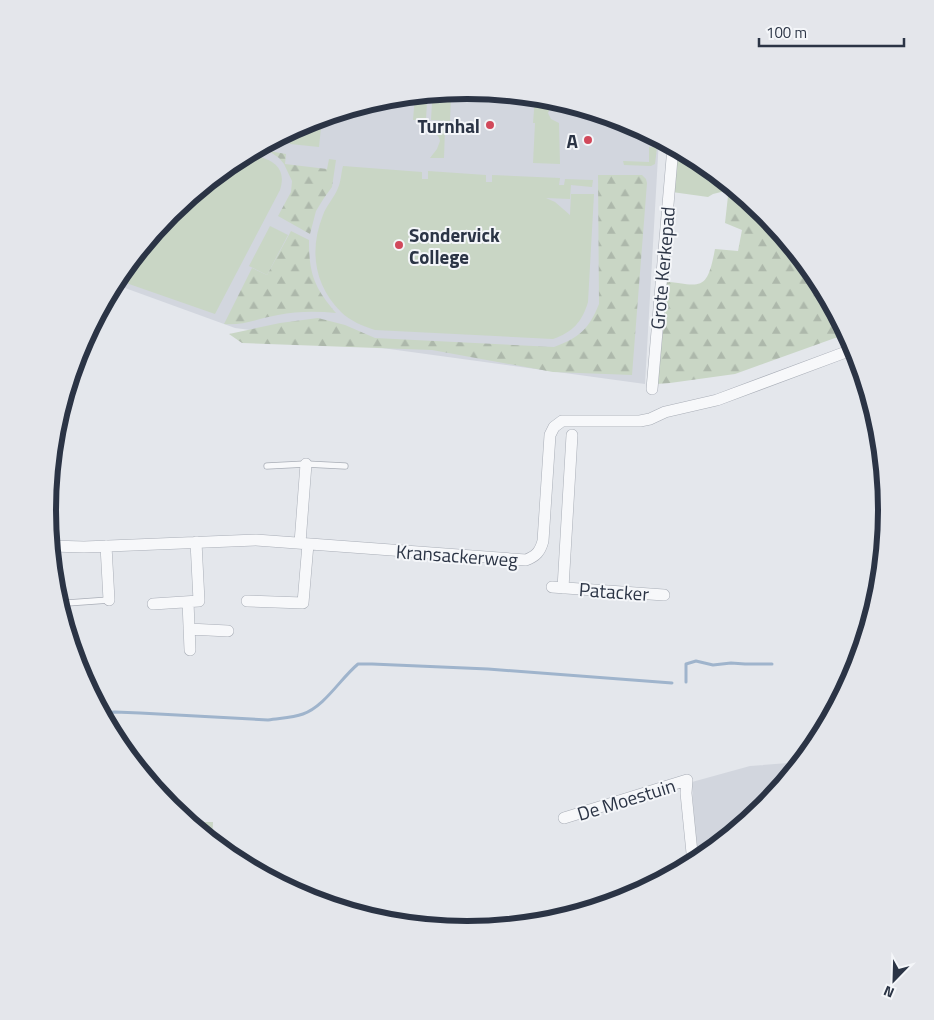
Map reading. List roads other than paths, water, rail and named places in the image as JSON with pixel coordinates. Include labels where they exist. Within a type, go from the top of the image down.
[{"type":"street","name":"Grote Kerkepad","points":[[652,389],[672,154]]},
{"type":"street","name":"Kransackerweg","points":[[58,546],[84,547],[256,540],[526,560],[534,557],[541,550],[546,506],[550,435],[554,427],[562,421],[640,421],[650,419],[665,412],[717,400],[846,352]]},
{"type":"street","name":"Patacker","points":[[572,435],[568,508],[558,588],[664,594]]},
{"type":"street","points":[[247,601],[304,603],[306,464]]},
{"type":"street","points":[[546,506],[568,508]]},
{"type":"street","points":[[153,604],[199,601],[196,542]]},
{"type":"street","points":[[106,546],[109,600]]},
{"type":"street","points":[[188,602],[190,650]]},
{"type":"street","points":[[189,629],[228,630]]},
{"type":"street","name":"De Moestuin","points":[[564,818],[687,780],[692,854]]},
{"type":"lane","points":[[267,466],[306,464],[345,466]]},
{"type":"lane","points":[[67,603],[109,600]]},
{"type":"waterway","points":[[686,682],[686,664],[696,661],[713,665],[731,663],[772,664]]},
{"type":"waterway","points":[[110,712],[268,720],[295,716],[303,714],[318,705],[358,664],[488,669],[672,683]]},
{"type":"place","name":"Turnhal","points":[[490,125]]},
{"type":"place","name":"A","points":[[588,140]]},
{"type":"place","name":"Sondervick College","points":[[399,245]]}]
